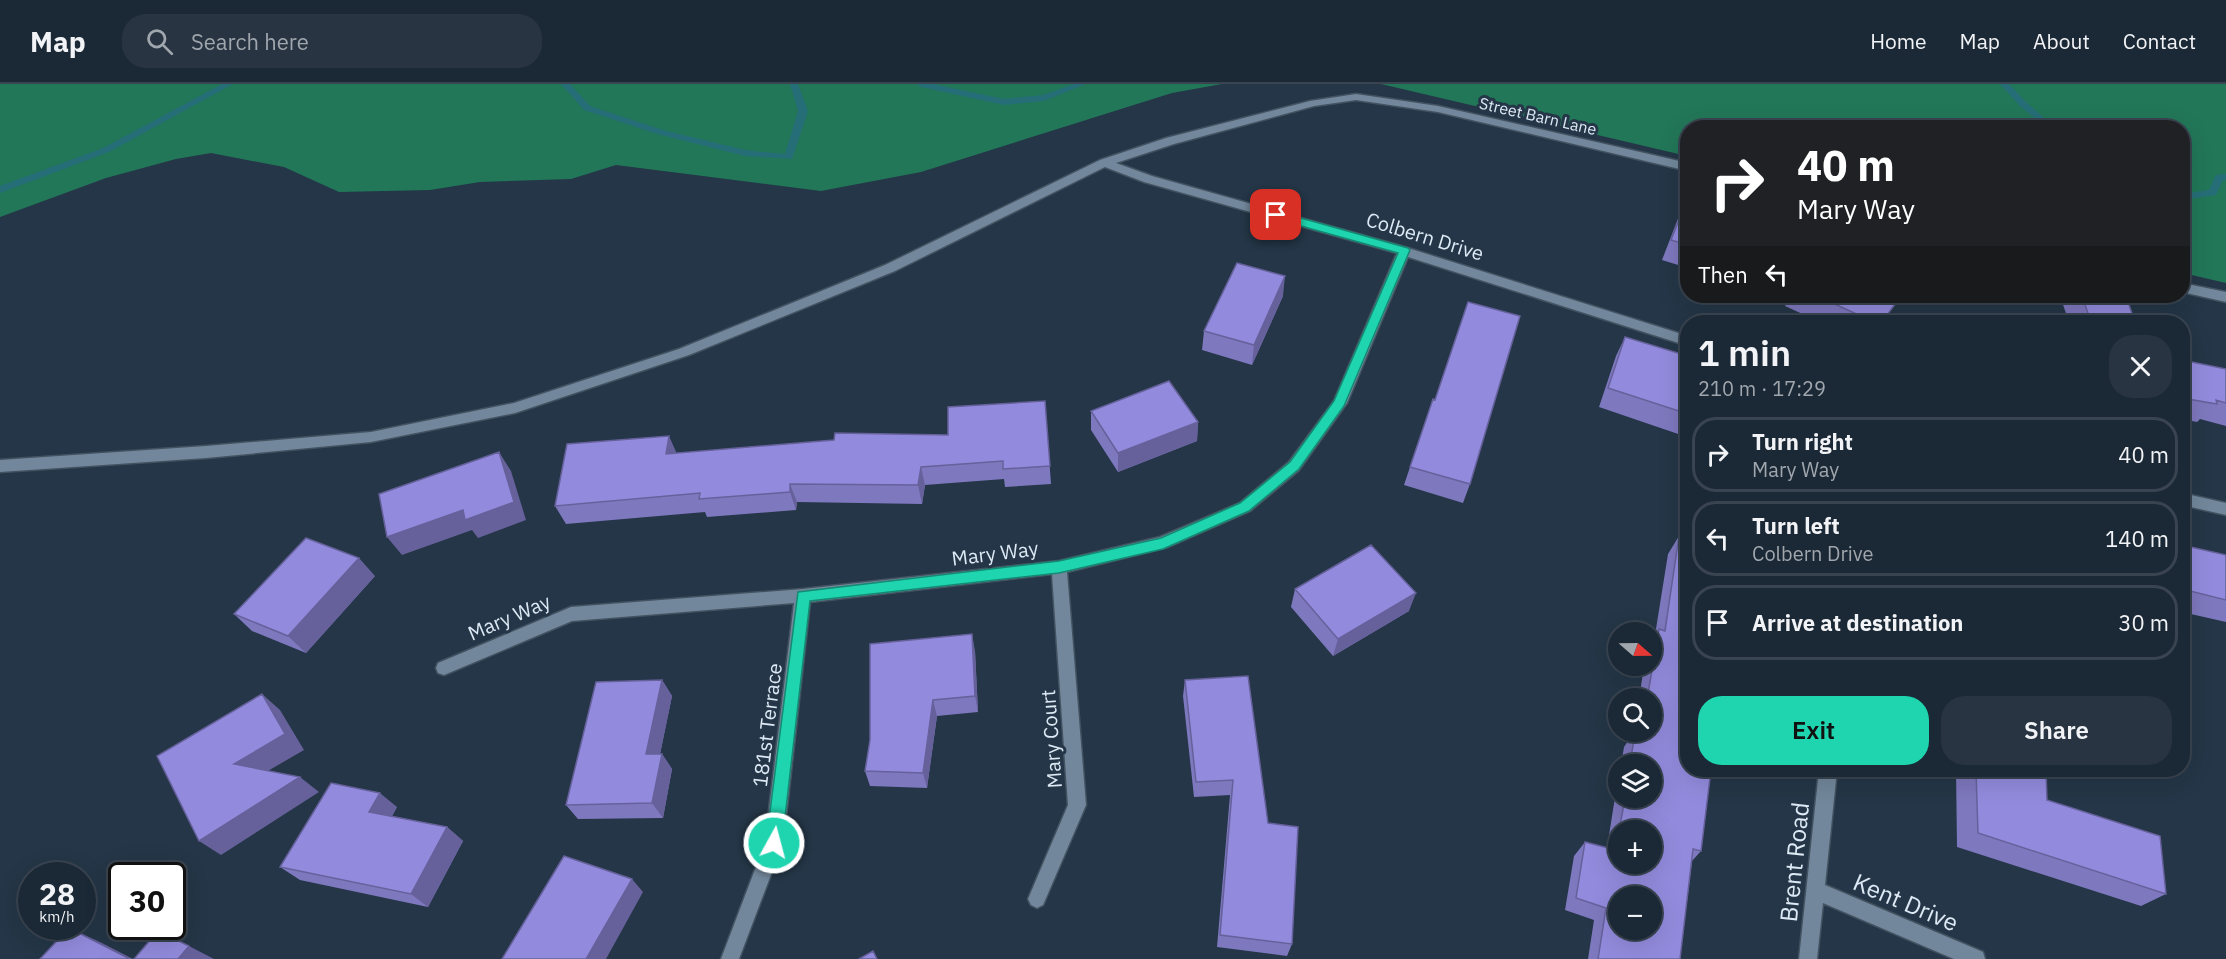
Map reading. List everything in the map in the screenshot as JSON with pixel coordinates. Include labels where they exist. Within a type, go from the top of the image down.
[{"type":"street","name":"Street Barn Lane","points":[[0,466],[206,452],[371,437],[515,408],[684,352],[890,268],[1104,163],[1170,141],[1314,102],[1356,97],[1438,109],[1680,165]]},
{"type":"street","name":"Colbern Drive","points":[[1104,163],[1148,179],[1404,250],[1680,338]]},
{"type":"street","name":"Mary Way","points":[[444,668],[571,614],[803,596],[1059,567],[1163,543],[1245,507],[1294,465],[1340,403],[1404,250]]},
{"type":"street","points":[[2190,289],[2226,297]]},
{"type":"street","points":[[2190,501],[2226,509]]},
{"type":"street","name":"Mary Court","points":[[1037,899],[1077,805],[1059,567]]},
{"type":"street","name":"181st Terrace","points":[[730,959],[774,843],[803,596]]},
{"type":"street","name":"Brent Road","points":[[1808,959],[1827,777]]},
{"type":"street","name":"Kent Drive","points":[[1816,891],[1976,959]]},
{"type":"green space","points":[[0,84],[1222,84],[1172,93],[921,172],[821,191],[616,165],[571,179],[480,182],[430,190],[339,192],[284,167],[211,153],[176,159],[106,178],[0,217]]},
{"type":"green space","points":[[1381,84],[2226,84],[2226,283],[2190,275],[2190,120],[1680,120],[1680,154]]},
{"type":"building","points":[[1680,217],[1680,243],[1671,240]]},
{"type":"building","points":[[1237,263],[1285,276],[1254,345],[1204,331]]},
{"type":"building","points":[[1468,302],[1520,316],[1470,484],[1410,467]]},
{"type":"building","points":[[1832,303],[1896,303],[1887,315],[1859,315]]},
{"type":"building","points":[[2084,303],[2128,303],[2133,315],[2089,315]]},
{"type":"building","points":[[1625,337],[1680,354],[1680,411],[1608,388]]},
{"type":"building","points":[[2190,362],[2226,369],[2226,403],[2216,400],[2217,404],[2190,399]]},
{"type":"building","points":[[1169,381],[1198,422],[1118,453],[1091,411]]},
{"type":"building","points":[[1045,401],[1050,466],[1003,469],[1003,461],[921,467],[918,485],[790,484],[790,492],[699,499],[700,493],[555,506],[567,444],[669,436],[666,454],[834,440],[835,433],[948,435],[948,407]]},
{"type":"building","points":[[499,452],[514,502],[465,520],[463,510],[387,537],[379,494]]},
{"type":"building","points":[[1679,536],[1680,777],[1710,777],[1701,851],[1693,849],[1680,959],[1598,959],[1606,908],[1576,898],[1585,842],[1608,848],[1608,874],[1662,874],[1662,820],[1621,820],[1623,808],[1662,808],[1662,754],[1632,754],[1633,742],[1662,742],[1662,688],[1649,688],[1651,676],[1662,676],[1662,630],[1665,631]]},
{"type":"building","points":[[306,538],[359,558],[288,636],[234,614]]},
{"type":"building","points":[[1371,545],[1416,593],[1338,639],[1295,589]]},
{"type":"building","points":[[2190,547],[2226,555],[2226,600],[2190,591]]},
{"type":"building","points":[[972,634],[975,696],[933,700],[923,773],[865,771],[870,740],[870,644]]},
{"type":"building","points":[[1248,676],[1268,823],[1298,827],[1292,944],[1220,935],[1233,780],[1196,782],[1185,680]]},
{"type":"building","points":[[662,680],[646,754],[662,754],[652,803],[566,805],[596,682]]},
{"type":"building","points":[[262,694],[285,734],[234,764],[300,777],[199,841],[157,756]]},
{"type":"building","points":[[1976,777],[2046,777],[2047,800],[2160,836],[2166,894],[1978,833]]},
{"type":"building","points":[[331,783],[380,793],[369,812],[447,827],[411,894],[280,867]]},
{"type":"building","points":[[564,856],[632,879],[586,959],[502,959]]},
{"type":"building","points":[[58,940],[93,940],[130,959],[40,959]]},
{"type":"building","points":[[150,940],[177,940],[189,946],[178,959],[134,959]]},
{"type":"building","points":[[873,951],[877,959],[859,959]]},
{"type":"waterway","points":[[0,190],[106,150],[229,84]]},
{"type":"waterway","points":[[565,84],[587,108],[660,132],[745,153],[789,157],[803,111],[794,84]]},
{"type":"waterway","points":[[921,84],[1004,102],[1044,98],[1082,84]]},
{"type":"waterway","points":[[2004,84],[2042,120]]},
{"type":"waterway","points":[[2190,196],[2213,193],[2219,177],[2226,177]]},
{"type":"route","points":[[774,843],[803,596],[1059,567],[1163,543],[1245,507],[1294,465],[1340,403],[1404,250],[1276,215]]}]
